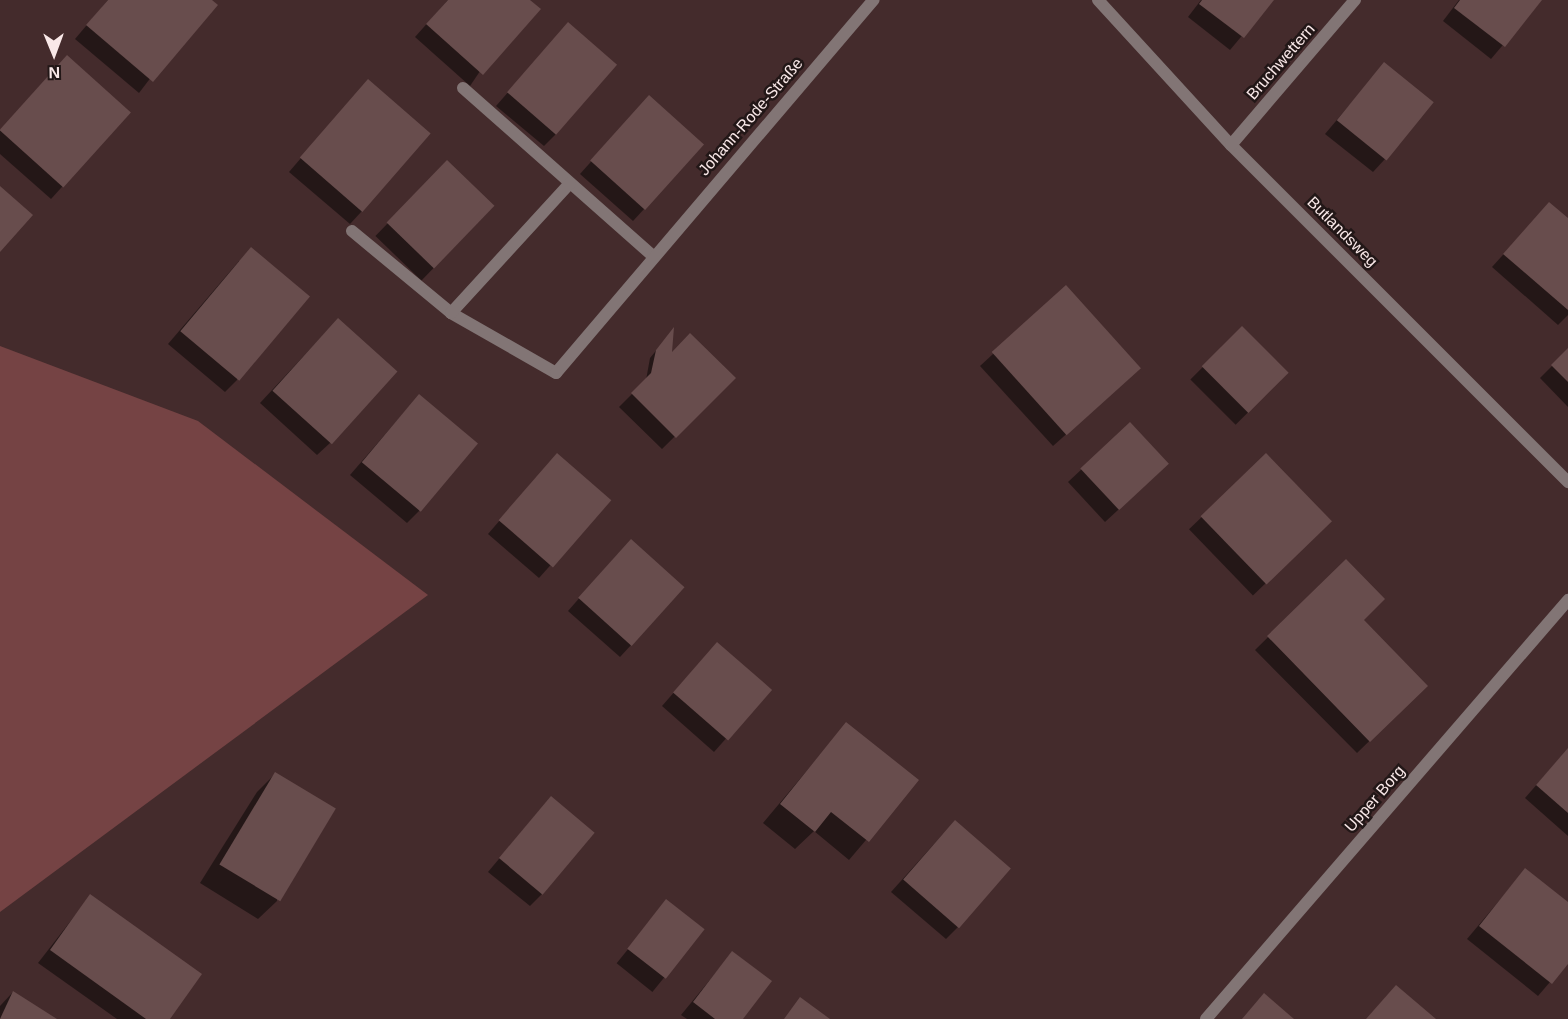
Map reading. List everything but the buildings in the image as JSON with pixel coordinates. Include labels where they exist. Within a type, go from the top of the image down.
[{"type":"street","name":"Johann-Rode-Straße","points":[[352,231],[451,313],[556,373],[653,256],[874,0]]},
{"type":"street","name":"Butlandsweg","points":[[1098,0],[1231,145],[1568,482]]},
{"type":"street","name":"Bruchwettern","points":[[1231,145],[1355,0]]},
{"type":"street","points":[[463,88],[653,256]]},
{"type":"street","points":[[451,313],[570,183]]},
{"type":"street","name":"Upper Borg","points":[[1206,1019],[1568,600]]},
{"type":"shaded area","points":[[0,346],[198,421],[428,595],[0,912]]}]
